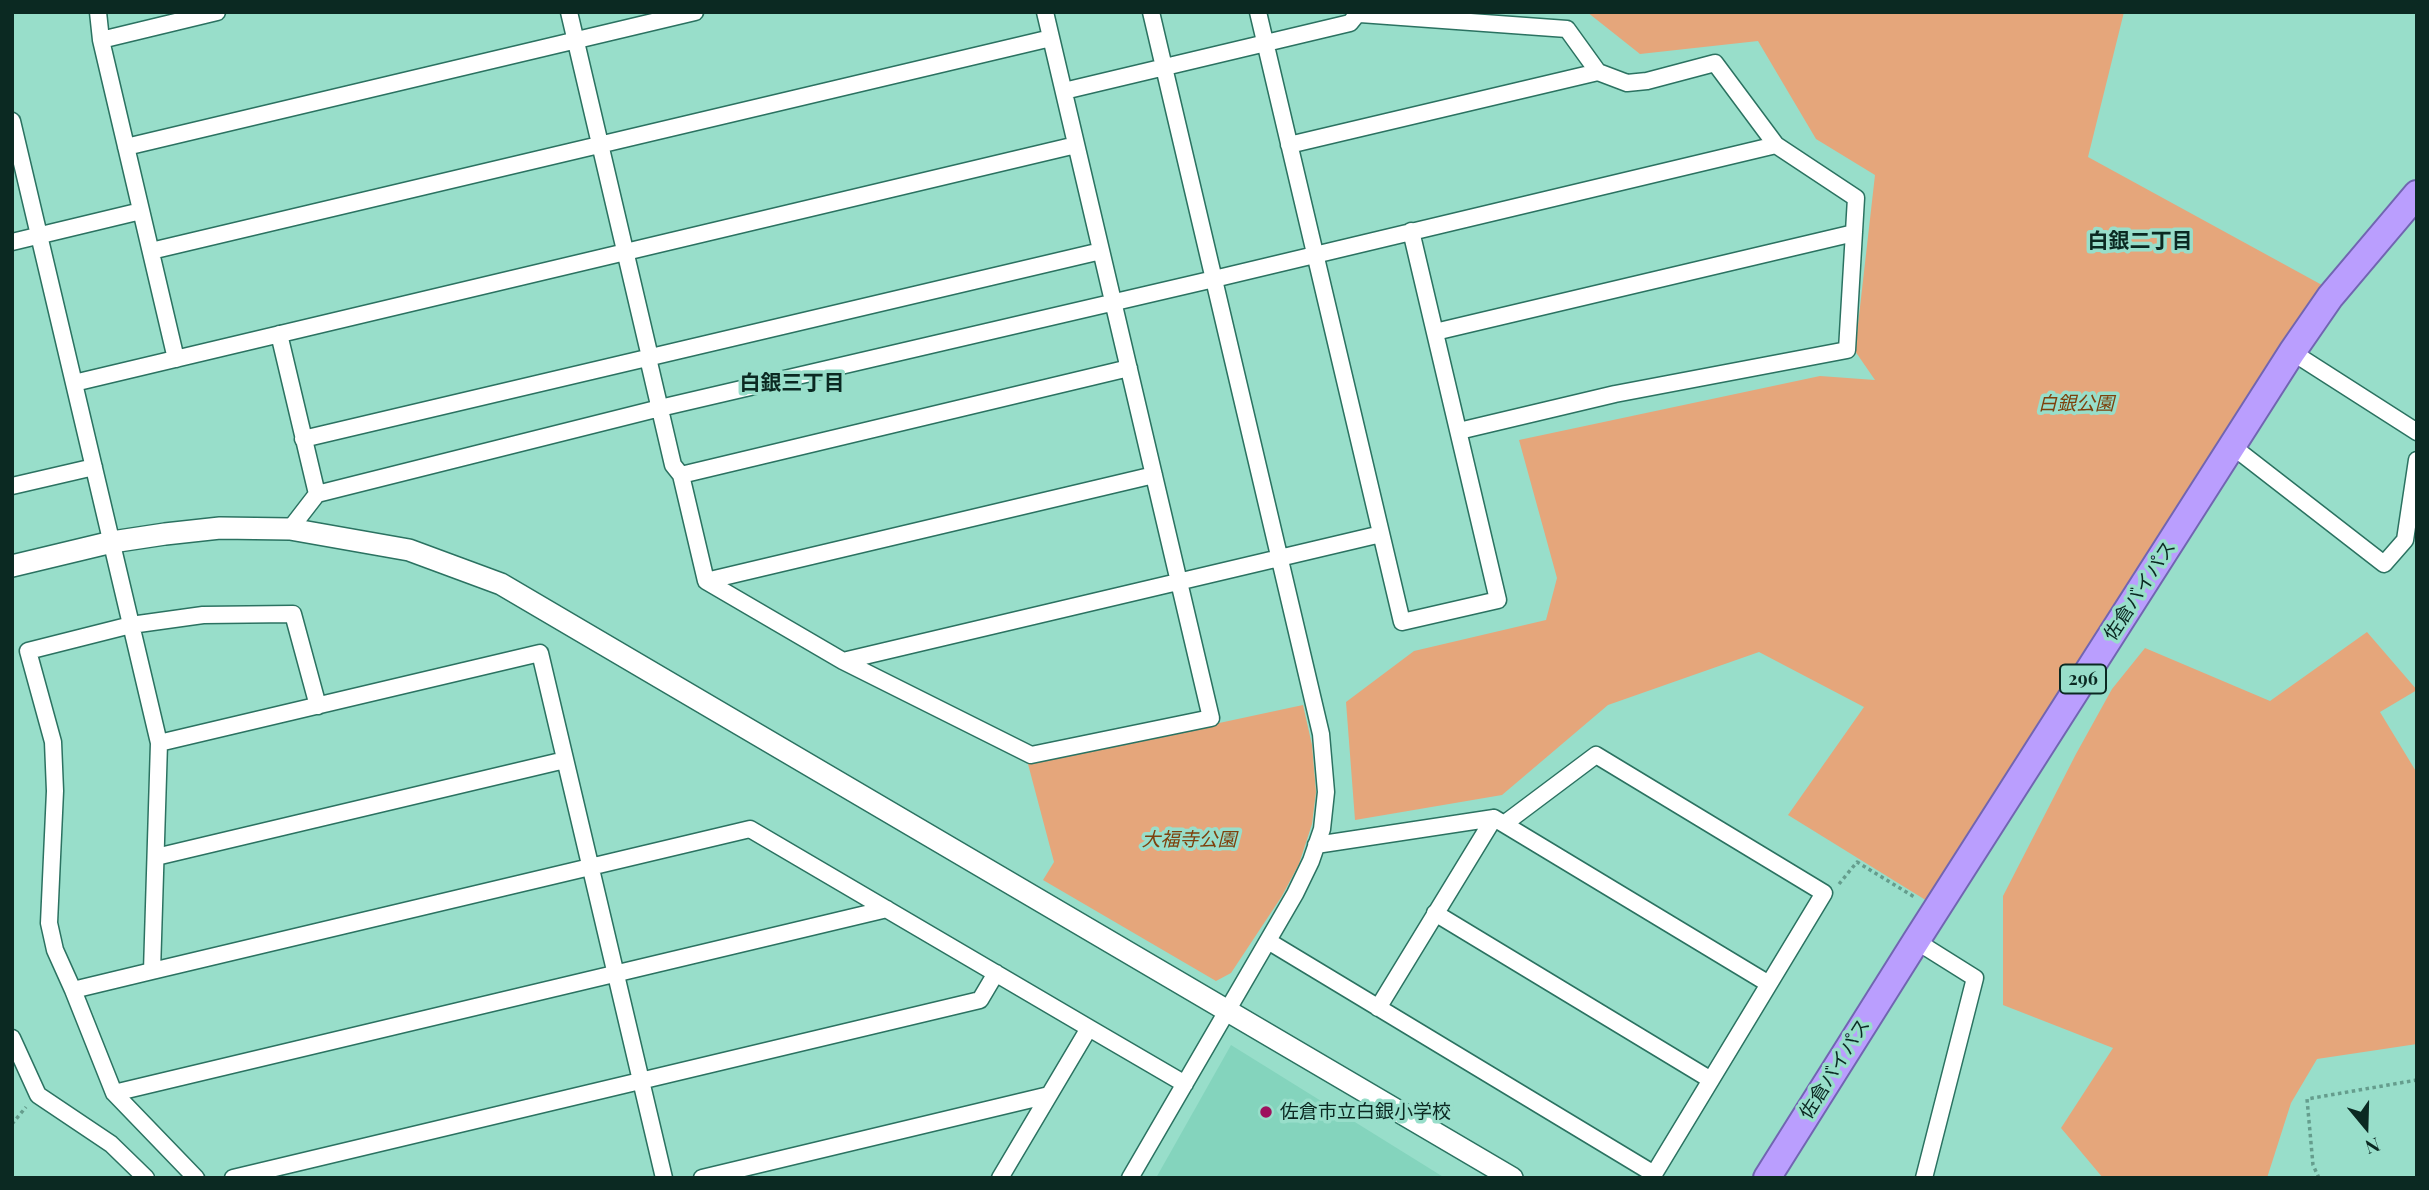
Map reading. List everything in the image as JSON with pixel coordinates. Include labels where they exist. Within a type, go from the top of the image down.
[{"type":"highway","name":"佐倉バイパス","points":[[1768,1178],[1936,909],[2292,352],[2330,297],[2417,194]]},
{"type":"street","points":[[98,12],[101,40],[176,359]]},
{"type":"street","points":[[101,40],[217,12]]},
{"type":"street","points":[[569,12],[673,465],[681,474],[706,581],[842,661],[1031,755],[1210,719],[1045,12]]},
{"type":"street","points":[[126,147],[695,12]]},
{"type":"street","points":[[1130,1178],[1294,894],[1316,845],[1326,792],[1321,734],[1151,12]]},
{"type":"street","points":[[1258,12],[1402,622],[1498,600],[1411,231]]},
{"type":"street","points":[[1064,90],[1350,23],[1359,13],[1567,29],[1598,72],[1627,83],[1647,81],[1715,63],[1776,145],[1856,198],[1847,350],[1615,394],[1459,431]]},
{"type":"street","points":[[151,251],[1051,38]]},
{"type":"street","points":[[1289,145],[1598,72]]},
{"type":"street","points":[[12,121],[159,743],[152,971]]},
{"type":"street","points":[[74,383],[1076,145]]},
{"type":"street","points":[[290,529],[317,494],[660,408],[1776,145]]},
{"type":"street","points":[[12,242],[141,211]]},
{"type":"street","points":[[1435,332],[1854,233]]},
{"type":"street","points":[[303,439],[1101,251]]},
{"type":"street","points":[[279,334],[317,494]]},
{"type":"street","points":[[2292,352],[2417,432]]},
{"type":"street","points":[[681,474],[1129,368]]},
{"type":"street","points":[[2232,446],[2384,564],[2405,540],[2417,460]]},
{"type":"street","points":[[12,486],[94,467]]},
{"type":"street","points":[[706,581],[1154,475]]},
{"type":"street","points":[[12,566],[111,542],[220,528],[290,529],[409,550],[501,584],[1512,1178]]},
{"type":"street","points":[[842,661],[1381,534]]},
{"type":"street","points":[[196,1178],[114,1093],[55,950],[49,923],[55,791],[53,742],[28,651],[131,625],[203,615],[293,614],[318,706]]},
{"type":"street","points":[[159,743],[540,653],[664,1178]]},
{"type":"street","points":[[1268,941],[1654,1174],[1825,893],[1596,755],[1499,821],[1378,1007]]},
{"type":"street","points":[[156,857],[565,760]]},
{"type":"street","points":[[1316,845],[1499,821],[1769,984]]},
{"type":"street","points":[[73,990],[750,829],[1185,1084]]},
{"type":"street","points":[[114,1093],[887,909]]},
{"type":"street","points":[[1436,914],[1711,1080]]},
{"type":"street","points":[[1916,941],[1975,978],[1924,1178]]},
{"type":"street","points":[[233,1178],[980,1000],[996,973]]},
{"type":"street","points":[[1000,1178],[1089,1028]]},
{"type":"street","points":[[12,1038],[38,1095],[111,1144],[146,1178]]},
{"type":"street","points":[[702,1178],[1049,1095]]},
{"type":"path","points":[[1825,893],[1840,884],[1857,862],[1936,909]]},
{"type":"path","points":[[2319,1178],[2313,1165],[2307,1099],[2417,1080]]},
{"type":"shaded area","name":"佐倉市立白銀小学校","points":[[1231,1045],[1445,1178],[1156,1178]]},
{"type":"green space","name":"白銀公園","points":[[1587,12],[2124,12],[2088,157],[2322,285],[1932,904],[1788,815],[1864,707],[1759,652],[1608,705],[1502,795],[1355,820],[1346,702],[1414,651],[1546,620],[1557,578],[1519,440],[1820,376],[1875,380],[1855,351],[1875,175],[1816,139],[1758,41],[1640,54]]},
{"type":"green space","points":[[2367,632],[2417,690],[2380,712],[2417,773],[2417,1044],[2317,1059],[2291,1103],[2267,1178],[2103,1178],[2061,1128],[2113,1048],[2003,1005],[2003,896],[2112,689],[2145,648],[2270,701]]},
{"type":"green space","name":"大福寺公園","points":[[1303,705],[1312,745],[1316,792],[1312,824],[1299,864],[1282,896],[1231,973],[1216,981],[1043,880],[1054,862],[1028,764]]},
{"type":"place","name":"佐倉市立白銀小学校","points":[[1266,1112]]},
{"type":"district","name":"白銀二丁目","points":[[2140,241]]},
{"type":"district","name":"白銀三丁目","points":[[792,383]]}]
